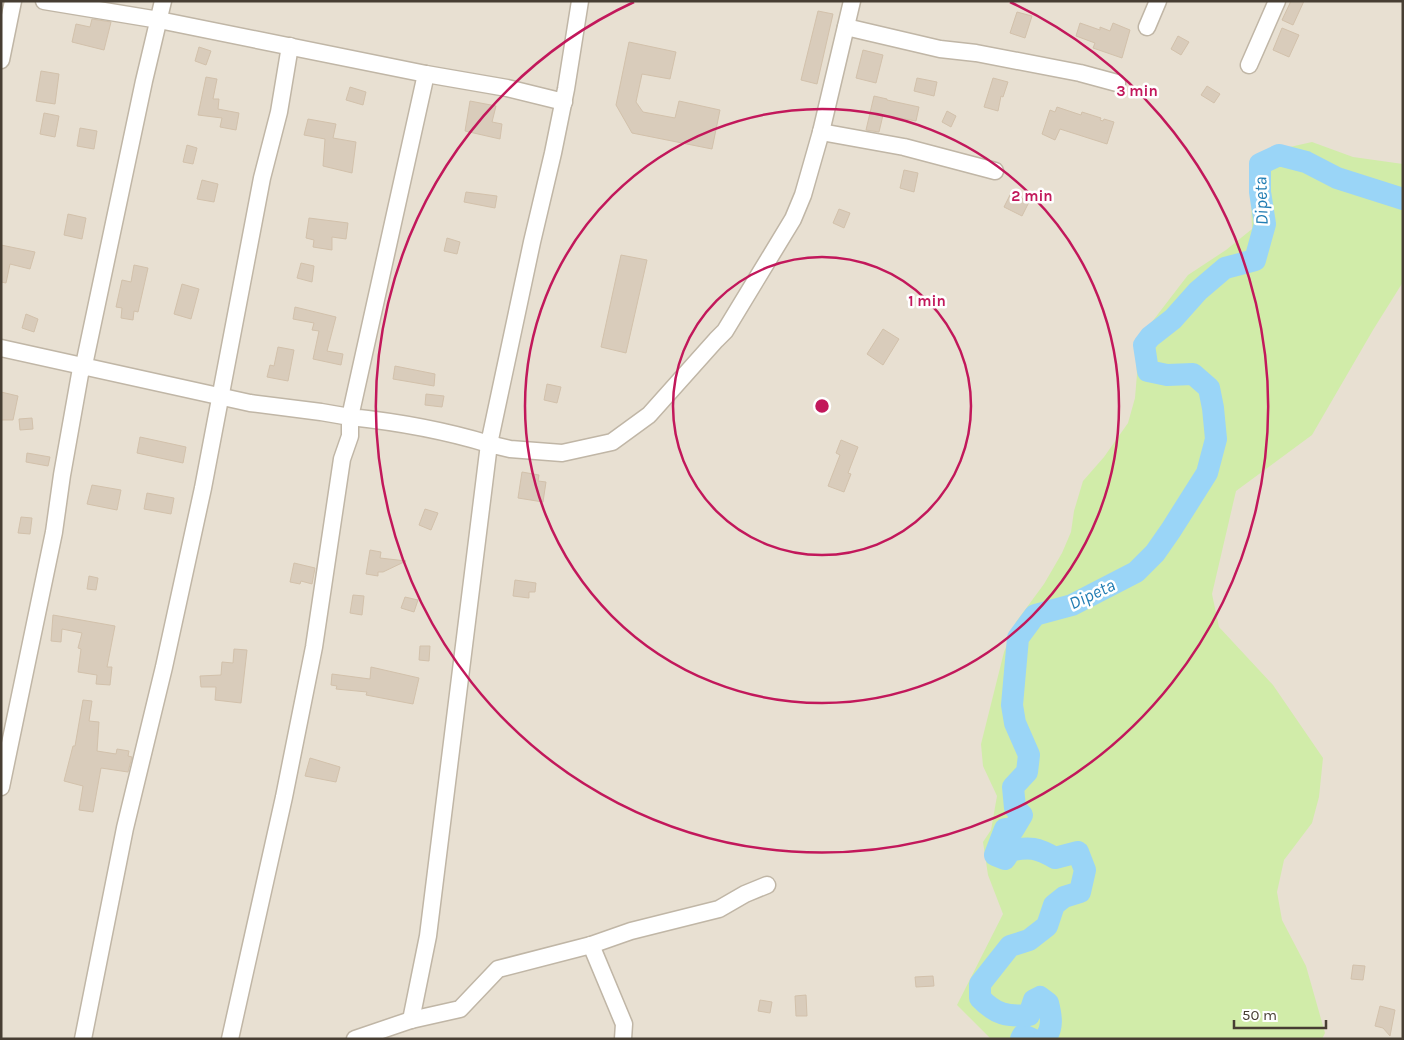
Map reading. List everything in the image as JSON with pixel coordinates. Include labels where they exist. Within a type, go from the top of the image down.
[{"type":"street","points":[[1,60],[13,1]]},
{"type":"street","points":[[44,1],[159,20],[426,74],[507,88],[564,102]]},
{"type":"street","points":[[1,787],[54,532],[80,374],[84,365],[144,81],[163,1]]},
{"type":"street","points":[[411,1020],[428,936],[489,444],[564,102],[580,1]]},
{"type":"street","points":[[1,348],[250,403],[396,422],[456,434],[510,449],[562,453],[612,442],[649,415],[725,331],[793,219],[803,195],[821,132],[852,1]]},
{"type":"street","points":[[1147,27],[1158,1]]},
{"type":"street","points":[[1249,65],[1277,1]]},
{"type":"street","points":[[846,27],[940,49],[976,53],[1080,73],[1117,83]]},
{"type":"street","points":[[82,1039],[125,828],[164,667],[203,488],[262,178],[279,112],[290,46]]},
{"type":"street","points":[[230,1039],[284,797],[314,647],[342,458],[350,436],[350,417],[426,74]]},
{"type":"street","points":[[821,132],[904,147],[995,171]]},
{"type":"street","points":[[355,1039],[411,1020],[460,1008],[498,969],[591,945],[631,931],[719,909],[745,894],[767,885]]},
{"type":"street","points":[[591,945],[624,1024],[623,1039]]},
{"type":"shaded area","points":[[1,1],[1403,1],[1403,1039],[1,1039]]},
{"type":"green space","points":[[1312,142],[1353,157],[1403,164],[1403,282],[1312,435],[1236,491],[1212,594],[1219,627],[1273,685],[1323,758],[1319,797],[1312,823],[1284,860],[1277,892],[1282,920],[1306,966],[1325,1033],[1322,1039],[991,1039],[957,1005],[1003,914],[988,875],[983,842],[991,830],[997,796],[983,766],[981,744],[1004,652],[1016,622],[1044,584],[1062,553],[1071,532],[1074,511],[1083,481],[1104,457],[1128,423],[1135,398],[1137,374],[1135,344],[1188,275],[1226,250],[1252,229],[1250,173],[1255,155]]},
{"type":"building","points":[[1291,1],[1304,1],[1293,25],[1282,20]]},
{"type":"building","points":[[818,11],[833,14],[817,84],[801,80]]},
{"type":"building","points":[[1017,12],[1032,16],[1025,38],[1010,33]]},
{"type":"building","points":[[92,19],[111,22],[104,50],[72,42],[76,24],[90,27]]},
{"type":"building","points":[[1080,23],[1100,30],[1100,27],[1110,31],[1113,23],[1130,30],[1122,58],[1093,48],[1095,43],[1076,36]]},
{"type":"building","points":[[1282,28],[1299,35],[1289,57],[1273,50]]},
{"type":"building","points":[[1178,36],[1189,42],[1181,55],[1171,49]]},
{"type":"building","points":[[629,42],[676,52],[670,79],[642,74],[636,102],[643,112],[675,118],[679,101],[720,110],[712,149],[632,133],[616,105]]},
{"type":"building","points":[[199,47],[211,51],[206,65],[195,61]]},
{"type":"building","points":[[863,50],[883,55],[876,83],[856,78]]},
{"type":"building","points":[[41,71],[59,74],[55,104],[36,101]]},
{"type":"building","points":[[206,77],[217,79],[213,99],[219,99],[218,109],[239,113],[236,130],[220,127],[222,118],[198,115]]},
{"type":"building","points":[[917,78],[937,82],[934,96],[914,91]]},
{"type":"building","points":[[993,78],[1008,82],[1003,97],[1001,96],[998,111],[984,107]]},
{"type":"building","points":[[1207,86],[1220,94],[1214,103],[1201,95]]},
{"type":"building","points":[[350,87],[366,92],[363,105],[346,100]]},
{"type":"building","points":[[874,96],[919,107],[916,121],[883,115],[879,132],[866,130]]},
{"type":"building","points":[[470,101],[496,106],[492,122],[502,124],[500,139],[465,131]]},
{"type":"building","points":[[1057,107],[1081,115],[1082,112],[1101,118],[1100,120],[1103,121],[1104,119],[1114,122],[1107,144],[1060,129],[1055,140],[1042,134],[1050,110],[1055,112]]},
{"type":"building","points":[[947,111],[956,116],[951,127],[942,122]]},
{"type":"building","points":[[44,113],[59,116],[55,137],[40,134]]},
{"type":"building","points":[[308,119],[336,124],[333,138],[356,142],[352,173],[323,166],[325,139],[304,135]]},
{"type":"building","points":[[80,128],[97,131],[94,149],[77,146]]},
{"type":"building","points":[[187,145],[197,148],[193,164],[183,162]]},
{"type":"building","points":[[904,170],[918,173],[914,192],[900,188]]},
{"type":"building","points":[[202,180],[218,184],[214,202],[197,199]]},
{"type":"building","points":[[466,192],[497,196],[495,208],[464,202]]},
{"type":"building","points":[[1011,193],[1029,202],[1022,216],[1004,207]]},
{"type":"building","points":[[839,209],[850,213],[844,228],[833,223]]},
{"type":"building","points":[[68,214],[86,218],[82,239],[64,235]]},
{"type":"building","points":[[309,218],[348,223],[346,239],[332,237],[332,250],[313,247],[314,240],[306,238]]},
{"type":"building","points":[[447,238],[460,242],[457,254],[444,251]]},
{"type":"building","points":[[1,245],[35,252],[30,269],[10,264],[6,283],[1,282]]},
{"type":"building","points":[[621,255],[647,260],[626,353],[601,347]]},
{"type":"building","points":[[301,263],[314,266],[312,282],[297,278]]},
{"type":"building","points":[[134,265],[148,268],[138,312],[134,311],[133,320],[121,318],[122,308],[116,307],[122,280],[131,282]]},
{"type":"building","points":[[182,284],[199,289],[191,319],[174,314]]},
{"type":"building","points":[[295,307],[336,317],[327,351],[343,354],[341,365],[313,359],[319,331],[312,330],[314,323],[293,319]]},
{"type":"building","points":[[26,314],[38,319],[34,332],[22,328]]},
{"type":"building","points":[[883,329],[899,339],[883,365],[867,354]]},
{"type":"building","points":[[278,347],[294,350],[288,381],[267,377],[270,365],[274,366]]},
{"type":"building","points":[[395,366],[435,374],[434,386],[393,379]]},
{"type":"building","points":[[547,384],[561,387],[557,403],[544,400]]},
{"type":"building","points":[[1,392],[18,396],[13,420],[1,420]]},
{"type":"building","points":[[426,394],[444,396],[442,407],[425,405]]},
{"type":"building","points":[[32,418],[33,429],[20,430],[19,419]]},
{"type":"building","points":[[140,437],[186,447],[183,463],[137,453]]},
{"type":"building","points":[[841,440],[858,447],[848,473],[851,474],[844,492],[828,486],[840,455],[836,453]]},
{"type":"building","points":[[27,453],[50,457],[48,466],[26,462]]},
{"type":"building","points":[[522,472],[539,475],[538,481],[546,482],[543,502],[518,498]]},
{"type":"building","points":[[92,485],[121,490],[117,510],[87,504]]},
{"type":"building","points":[[147,493],[174,498],[171,514],[144,509]]},
{"type":"building","points":[[425,509],[438,513],[431,530],[419,525]]},
{"type":"building","points":[[21,517],[32,518],[30,534],[18,533]]},
{"type":"building","points":[[370,550],[381,552],[380,558],[406,561],[383,572],[378,572],[378,576],[366,574]]},
{"type":"building","points":[[294,563],[315,568],[312,584],[301,581],[300,584],[290,582]]},
{"type":"building","points":[[89,576],[98,578],[96,590],[87,589]]},
{"type":"building","points":[[515,580],[536,583],[535,592],[529,592],[529,598],[513,596]]},
{"type":"building","points":[[353,595],[364,596],[362,615],[350,613]]},
{"type":"building","points":[[405,597],[418,600],[414,612],[401,608]]},
{"type":"building","points":[[53,615],[115,626],[107,667],[112,667],[110,685],[96,684],[97,675],[78,672],[81,649],[78,648],[82,633],[62,629],[61,642],[51,641]]},
{"type":"building","points":[[420,646],[430,646],[429,661],[419,660]]},
{"type":"building","points":[[234,649],[247,650],[241,703],[215,700],[216,687],[201,687],[200,676],[221,675],[222,662],[233,663]]},
{"type":"building","points":[[371,667],[419,678],[413,704],[366,695],[367,692],[336,689],[337,686],[331,685],[332,674],[370,679]]},
{"type":"building","points":[[83,700],[92,701],[89,721],[99,722],[97,751],[116,754],[117,749],[129,751],[128,756],[132,757],[128,772],[101,768],[93,812],[79,810],[83,786],[64,781],[73,746],[75,746]]},
{"type":"building","points":[[310,758],[340,767],[336,782],[305,776]]},
{"type":"building","points":[[1353,965],[1365,966],[1363,980],[1351,979]]},
{"type":"building","points":[[933,976],[934,986],[916,987],[915,977]]},
{"type":"building","points":[[806,995],[807,1016],[796,1016],[795,996]]},
{"type":"building","points":[[760,1000],[772,1002],[770,1013],[758,1011]]},
{"type":"building","points":[[1380,1006],[1395,1010],[1390,1036],[1383,1028],[1375,1026]]},
{"type":"waterway","name":"Dipeta","points":[[1044,1039],[1049,1031],[1051,1017],[1048,1003],[1040,997],[1034,1000],[1029,1015],[1021,1016],[1008,1015],[996,1011],[980,998],[980,984],[1010,946],[1029,940],[1047,926],[1054,905],[1064,897],[1080,892],[1085,870],[1078,852],[1055,858],[1038,850],[1028,848],[1010,851],[1005,859],[995,855],[1005,829],[1013,830],[1022,815],[1015,808],[1013,787],[1027,772],[1029,755],[1015,723],[1012,705],[1018,638],[1035,615],[1072,605],[1136,572],[1155,553],[1207,473],[1216,439],[1209,388],[1193,374],[1167,375],[1148,371],[1144,345],[1150,337],[1173,319],[1198,291],[1225,268],[1255,260],[1265,224],[1260,192],[1260,164],[1279,155],[1306,162],[1337,178],[1403,199]]},
{"type":"waterway","name":"Dipeta","points":[[1021,1039],[1023,1035],[1032,1039]]}]
